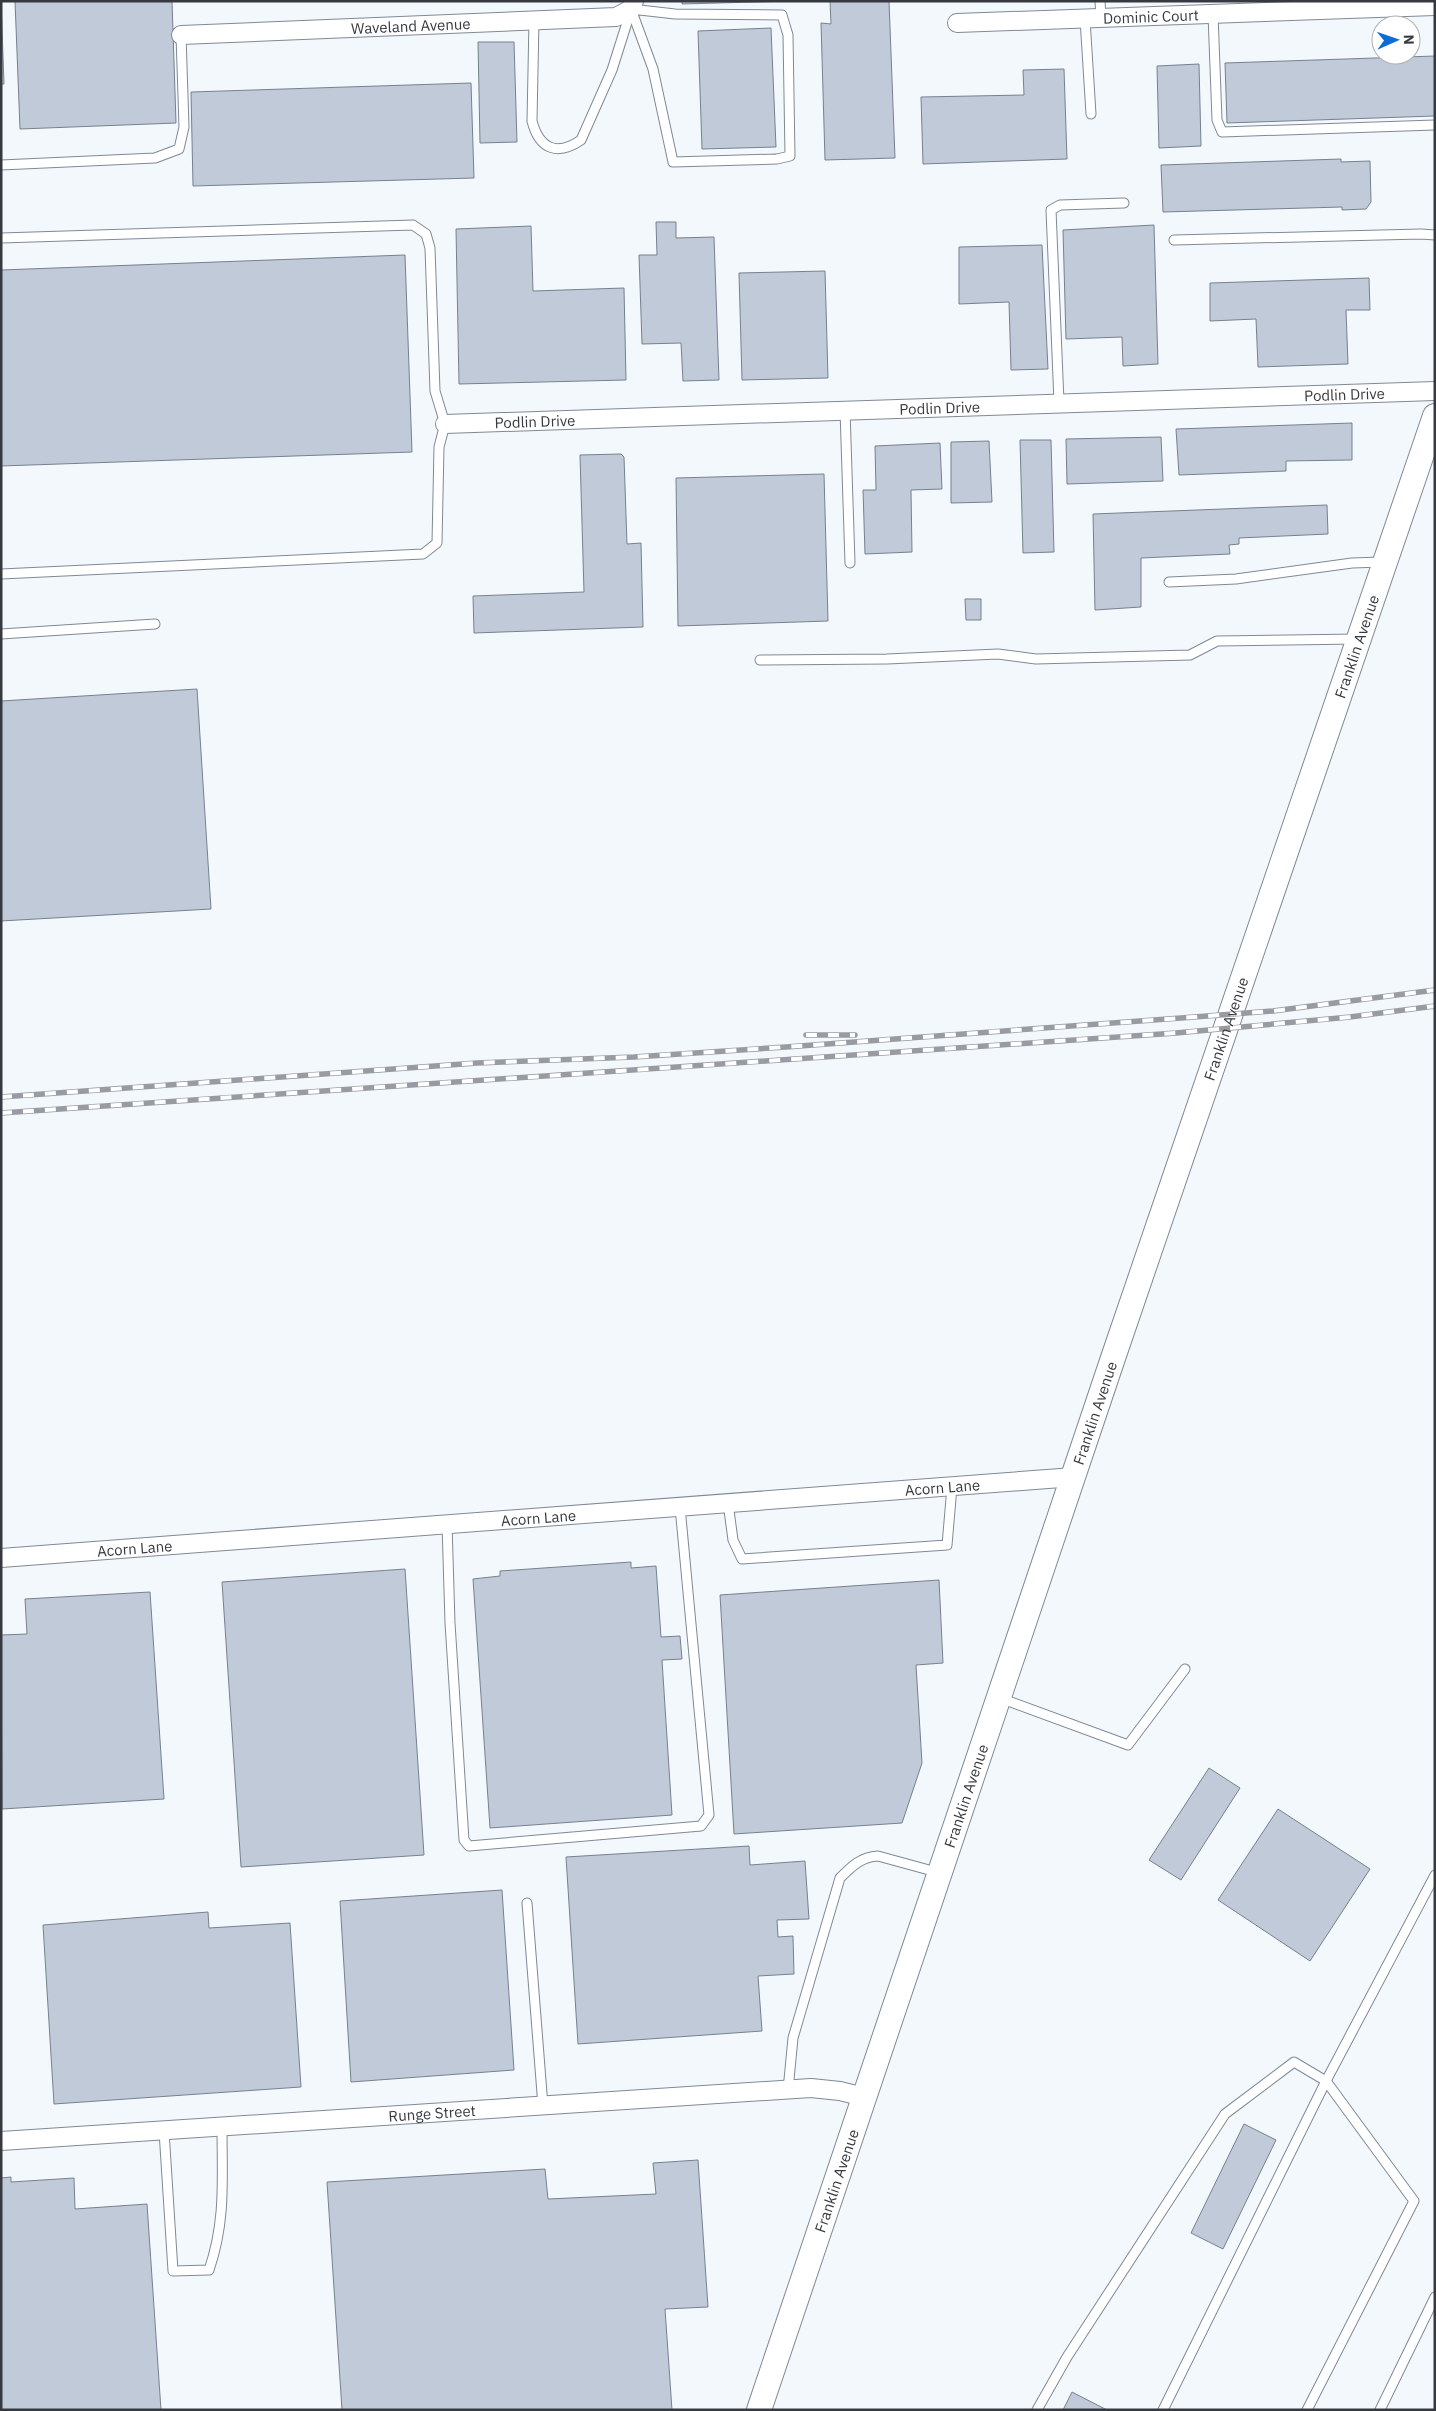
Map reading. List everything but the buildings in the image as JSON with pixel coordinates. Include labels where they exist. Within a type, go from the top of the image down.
[{"type":"main road","name":"Franklin Avenue","points":[[759,2410],[1435,416]]},
{"type":"street","name":"Dominic Court","points":[[957,23],[1095,13],[1213,14],[1262,7],[1434,4]]},
{"type":"street","name":"Waveland Avenue","points":[[181,35],[616,17],[633,5]]},
{"type":"street","name":"Podlin Drive","points":[[445,424],[1059,402],[1435,391]]},
{"type":"street","name":"Acorn Lane","points":[[1,1558],[1074,1477]]},
{"type":"street","name":"Runge Street","points":[[1,2141],[811,2088],[840,2091],[864,2097]]},
{"type":"lane","points":[[633,5],[675,14],[782,15],[788,35],[790,156],[777,159],[673,162],[653,69],[633,5]]},
{"type":"lane","points":[[534,20],[532,121],[536,135],[542,144],[555,149],[570,148],[581,140],[610,76],[633,5]]},
{"type":"lane","points":[[1090,114],[1095,13]]},
{"type":"lane","points":[[1213,14],[1216,120],[1222,132],[1435,125]]},
{"type":"lane","points":[[1,165],[155,158],[179,149],[184,127],[181,35]]},
{"type":"lane","points":[[1059,402],[1051,210],[1060,205],[1124,202]]},
{"type":"lane","points":[[1,238],[413,225],[426,234],[430,248],[434,391],[445,424],[439,447],[436,543],[423,554],[1,574]]},
{"type":"lane","points":[[1174,240],[1435,235]]},
{"type":"lane","points":[[845,410],[850,563]]},
{"type":"lane","points":[[1169,582],[1236,579],[1352,563],[1385,562]]},
{"type":"lane","points":[[1,634],[155,624]]},
{"type":"lane","points":[[760,660],[887,659],[998,654],[1036,659],[1190,654],[1217,641],[1359,638]]},
{"type":"lane","points":[[728,1504],[733,1540],[742,1559],[947,1545],[952,1486]]},
{"type":"lane","points":[[447,1524],[450,1623],[464,1840],[468,1846],[702,1826],[709,1815],[680,1507]]},
{"type":"lane","points":[[1000,1698],[1128,1746],[1186,1669]]},
{"type":"lane","points":[[788,2090],[793,2038],[840,1878],[856,1863],[868,1856],[878,1856],[940,1873]]},
{"type":"lane","points":[[1163,2410],[1326,2081],[1435,1874]]},
{"type":"lane","points":[[527,1903],[543,2106]]},
{"type":"lane","points":[[1037,2410],[1067,2357],[1225,2114],[1294,2062],[1326,2081],[1414,2201],[1307,2410]]},
{"type":"lane","points":[[164,2130],[174,2271],[209,2270],[218,2243],[223,2205],[222,2127]]},
{"type":"lane","points":[[1380,2410],[1435,2297]]},
{"type":"railway","points":[[1,1097],[477,1063],[634,1057],[786,1047],[1181,1018],[1273,1011],[1435,990]]},
{"type":"railway","points":[[1,1113],[1176,1033],[1350,1017],[1435,1006]]},
{"type":"railway","points":[[806,1035],[855,1035]]}]
